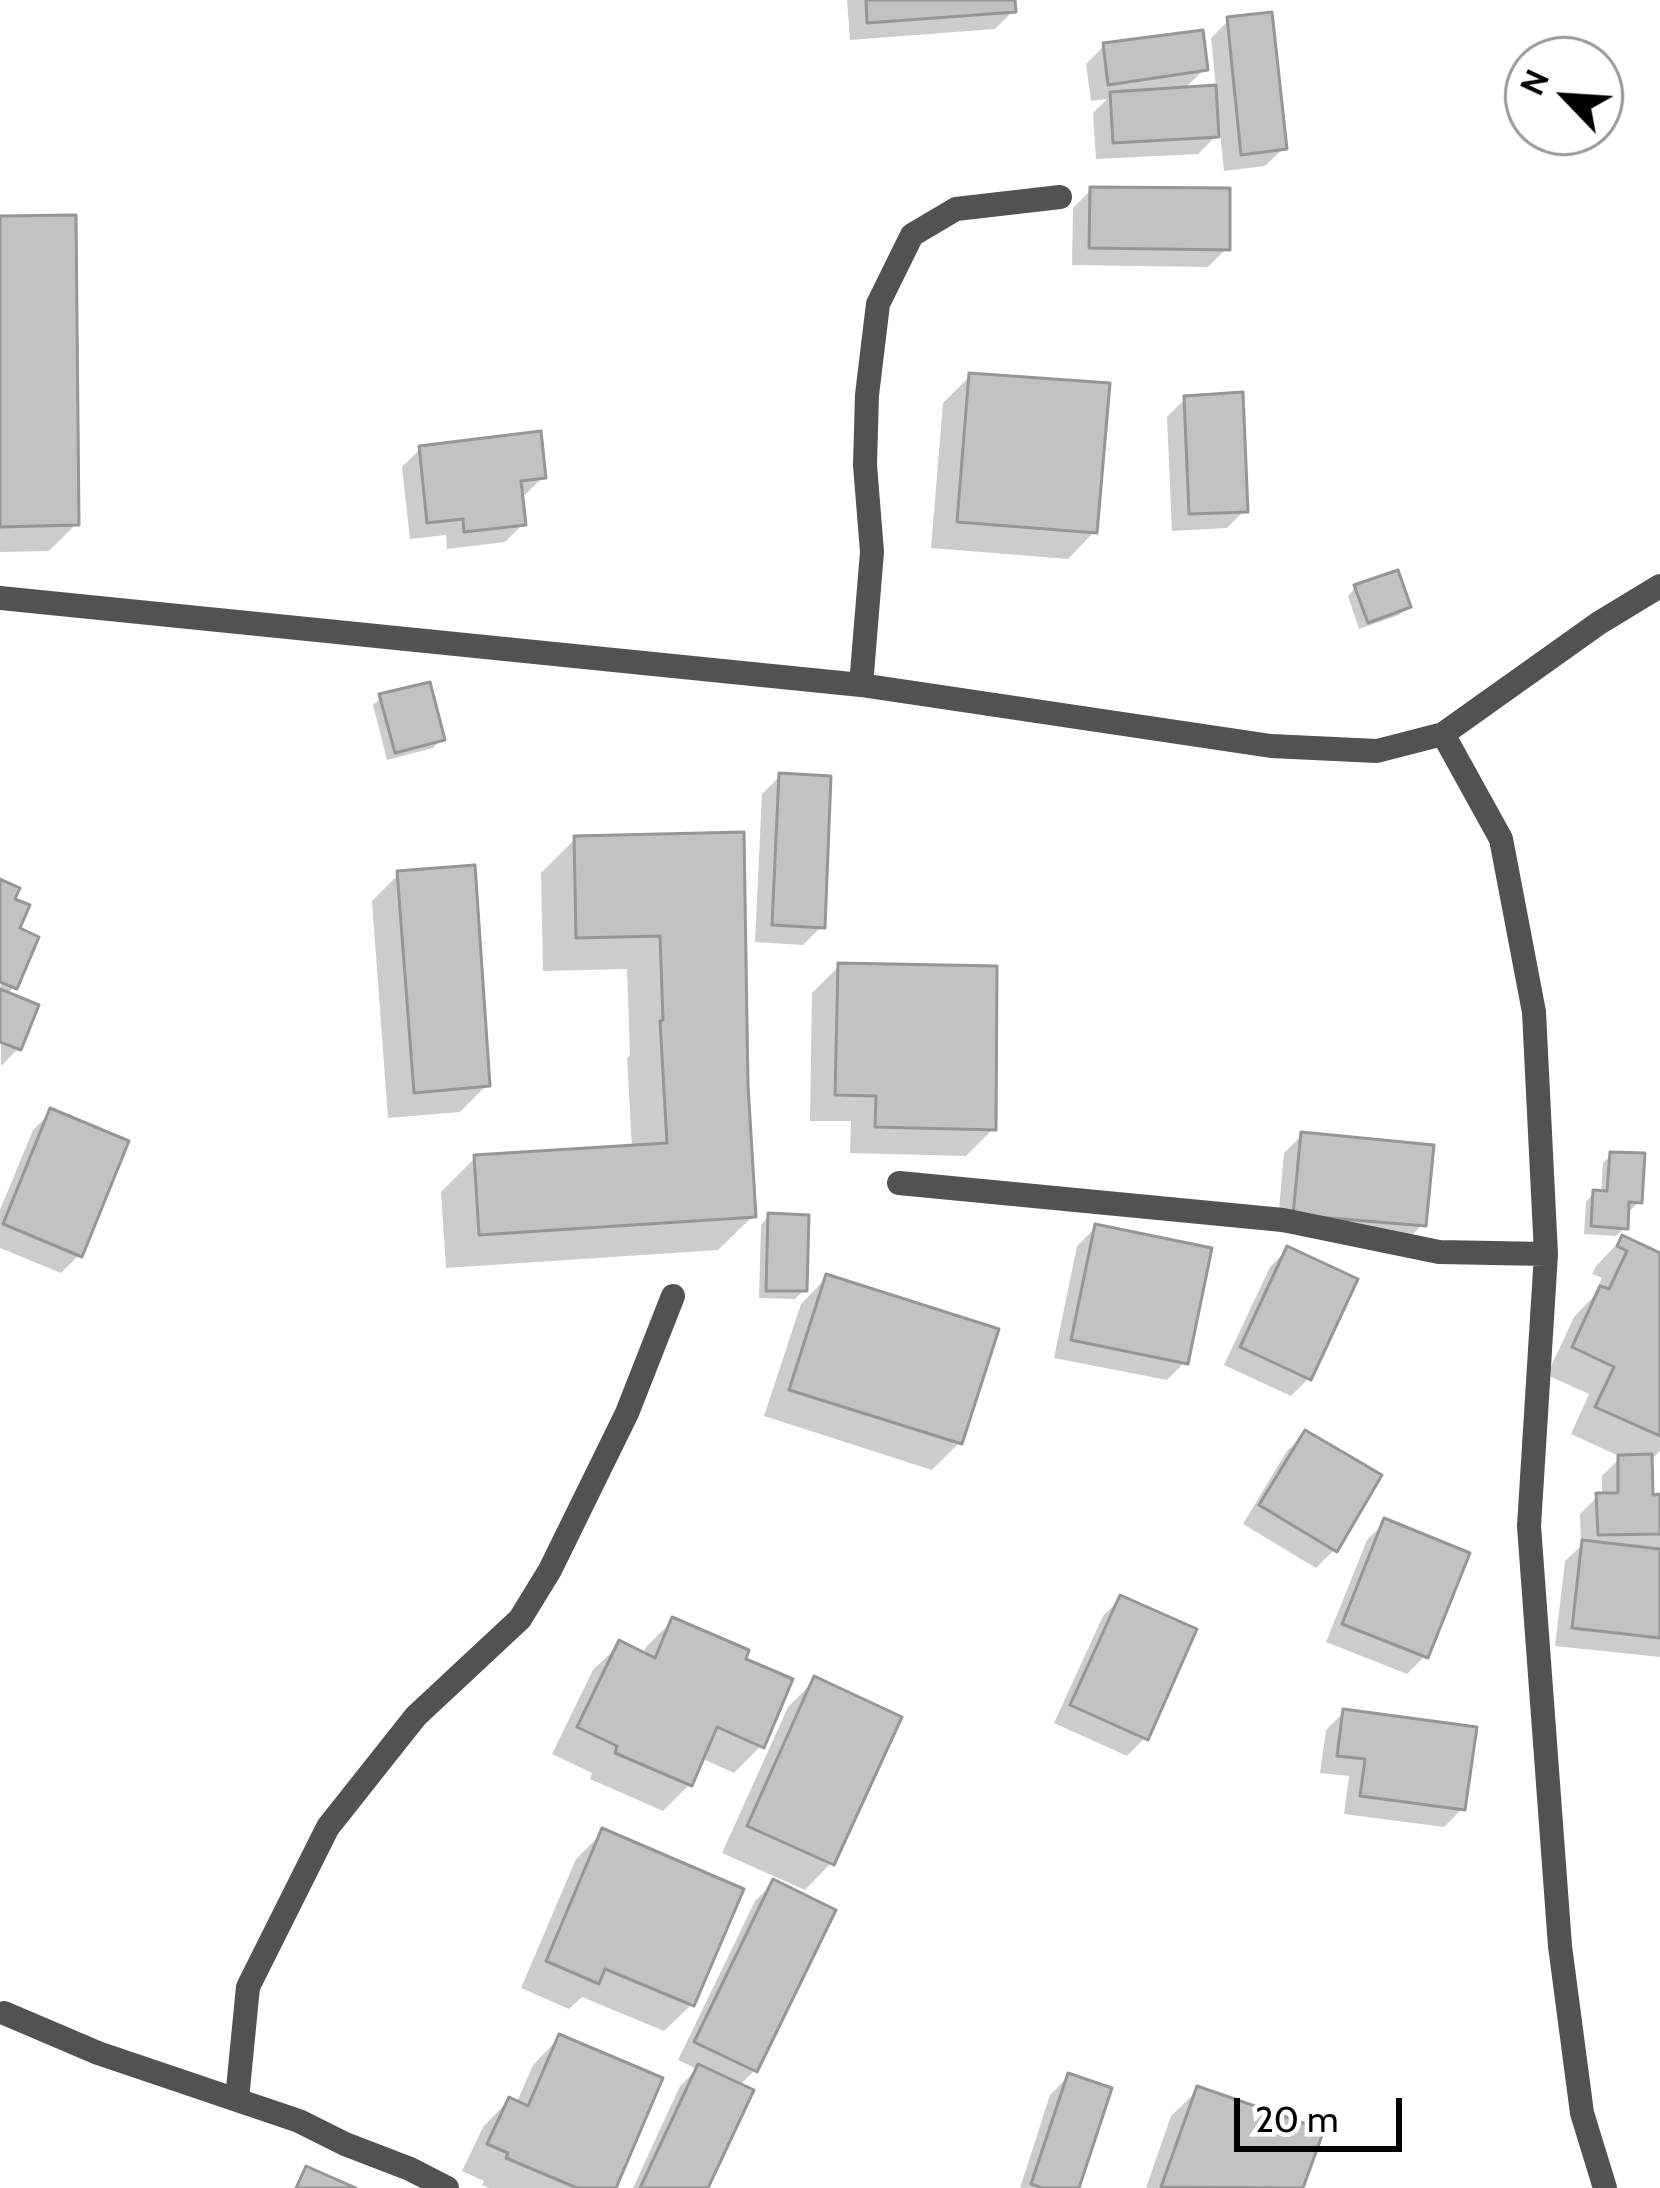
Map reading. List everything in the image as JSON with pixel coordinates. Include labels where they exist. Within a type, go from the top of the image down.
[{"type":"street","points":[[861,686],[872,552],[865,465],[867,395],[878,304],[912,235],[956,209],[1060,196]]},
{"type":"street","points":[[0,598],[861,686],[1271,746],[1377,751],[1443,734],[1599,622],[1660,586]]},
{"type":"street","points":[[1443,734],[1502,839],[1534,1012],[1546,1254],[1529,1526],[1560,1946],[1582,2113],[1605,2188]]},
{"type":"street","points":[[899,1183],[1283,1220],[1439,1252],[1546,1254]]},
{"type":"street","points":[[237,2099],[248,1987],[328,1826],[416,1716],[520,1618],[550,1570],[627,1413],[673,1296]]},
{"type":"street","points":[[4,2013],[98,2053],[299,2121],[447,2188]]},
{"type":"building","points":[[866,0],[1015,0],[1016,12],[867,23]]},
{"type":"building","points":[[1272,12],[1287,149],[1241,155],[1227,17]]},
{"type":"building","points":[[1203,30],[1208,70],[1108,85],[1103,43]]},
{"type":"building","points":[[1216,85],[1219,137],[1113,143],[1110,92]]},
{"type":"building","points":[[1090,187],[1230,188],[1230,250],[1089,248]]},
{"type":"building","points":[[76,215],[79,525],[0,527],[0,216]]},
{"type":"building","points":[[969,373],[1110,383],[1097,533],[957,522]]},
{"type":"building","points":[[1243,392],[1248,512],[1189,514],[1184,396]]},
{"type":"building","points":[[541,431],[546,478],[521,481],[526,525],[464,532],[463,519],[427,523],[419,446]]},
{"type":"building","points":[[1398,570],[1411,607],[1368,623],[1354,585]]},
{"type":"building","points":[[430,682],[445,740],[395,753],[379,694]]},
{"type":"building","points":[[779,773],[831,776],[825,928],[772,925]]},
{"type":"building","points":[[744,832],[748,1085],[756,1217],[479,1235],[474,1155],[667,1143],[660,936],[576,938],[574,836]]},
{"type":"building","points":[[475,865],[490,1086],[414,1093],[397,871]]},
{"type":"building","points":[[0,879],[20,888],[15,899],[30,905],[20,928],[39,937],[17,989],[0,982]]},
{"type":"building","points":[[838,963],[997,966],[996,1130],[875,1127],[876,1096],[835,1095]]},
{"type":"building","points":[[0,989],[39,1005],[21,1050],[0,1042]]},
{"type":"building","points":[[50,1108],[129,1141],[82,1257],[3,1224]]},
{"type":"building","points":[[1301,1132],[1434,1145],[1426,1226],[1293,1215]]},
{"type":"building","points":[[1610,1152],[1645,1153],[1642,1203],[1629,1202],[1628,1229],[1591,1226],[1593,1190],[1607,1191]]},
{"type":"building","points":[[768,1213],[809,1215],[807,1291],[766,1291]]},
{"type":"building","points":[[1095,1224],[1212,1248],[1188,1364],[1071,1340]]},
{"type":"building","points":[[1622,1235],[1660,1253],[1660,1436],[1595,1407],[1614,1367],[1572,1347],[1600,1286],[1609,1289],[1627,1251],[1617,1246]]},
{"type":"building","points":[[1287,1246],[1358,1279],[1311,1380],[1240,1347]]},
{"type":"building","points":[[826,1274],[999,1329],[962,1444],[789,1390]]},
{"type":"building","points":[[1305,1430],[1382,1475],[1337,1552],[1259,1505]]},
{"type":"building","points":[[1652,1454],[1653,1495],[1660,1494],[1660,1534],[1598,1535],[1596,1493],[1618,1493],[1618,1455]]},
{"type":"building","points":[[1384,1518],[1470,1553],[1428,1658],[1342,1624]]},
{"type":"building","points":[[1582,1540],[1660,1549],[1660,1638],[1572,1628]]},
{"type":"building","points":[[1120,1595],[1197,1629],[1148,1740],[1070,1705]]},
{"type":"building","points":[[672,1617],[749,1650],[746,1659],[793,1679],[764,1748],[717,1727],[692,1786],[615,1753],[617,1746],[577,1727],[619,1640],[655,1658]]},
{"type":"building","points":[[814,1676],[902,1717],[834,1865],[747,1826]]},
{"type":"building","points":[[1343,1709],[1477,1727],[1465,1810],[1360,1796],[1365,1759],[1337,1756]]},
{"type":"building","points":[[602,1828],[744,1889],[694,2006],[605,1969],[599,1984],[546,1961]]},
{"type":"building","points":[[773,1879],[836,1910],[757,2072],[694,2042]]},
{"type":"building","points":[[559,2034],[663,2078],[616,2188],[577,2188],[506,2158],[508,2153],[487,2144],[509,2097],[528,2106]]},
{"type":"building","points":[[698,2064],[754,2090],[708,2188],[640,2188]]},
{"type":"building","points":[[1068,2073],[1112,2088],[1079,2188],[1042,2188],[1031,2184]]},
{"type":"building","points":[[1197,2086],[1324,2130],[1303,2188],[1161,2187]]},
{"type":"building","points":[[306,2166],[356,2188],[296,2188]]}]
